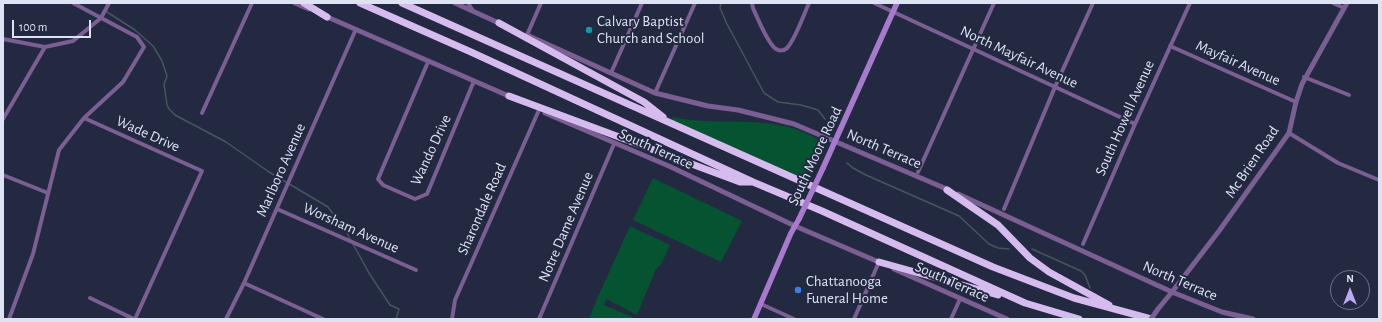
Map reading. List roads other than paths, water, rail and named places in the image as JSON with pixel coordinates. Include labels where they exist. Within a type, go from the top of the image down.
[{"type":"highway","points":[[304,3],[327,17]]},
{"type":"highway","points":[[360,3],[1025,303]]},
{"type":"highway","points":[[402,3],[993,267],[1074,298],[1151,319]]},
{"type":"highway","points":[[499,23],[644,102],[670,123]]},
{"type":"highway","points":[[509,96],[740,182],[754,182]]},
{"type":"highway","points":[[947,190],[998,225],[1030,258],[1049,272],[1120,311]]},
{"type":"highway","points":[[879,262],[1079,319]]},
{"type":"main road","name":"South Moore Road","points":[[754,319],[897,3]]},
{"type":"street","points":[[10,319],[33,254],[58,150],[84,118],[123,82],[144,47],[137,37],[73,3]]},
{"type":"street","points":[[3,40],[45,47],[73,40],[101,18],[109,3]]},
{"type":"street","points":[[202,113],[252,3]]},
{"type":"street","name":"South Terrace","points":[[295,3],[509,96],[614,144],[670,167],[795,226],[1006,319]]},
{"type":"street","name":"North Terrace","points":[[455,3],[654,93],[708,106],[773,117],[794,124],[947,190],[1172,292],[1222,312],[1253,319]]},
{"type":"street","points":[[468,3],[475,12]]},
{"type":"street","points":[[527,35],[541,3]]},
{"type":"street","points":[[611,73],[642,3]]},
{"type":"street","points":[[654,93],[695,3]]},
{"type":"street","points":[[752,3],[771,44],[780,51],[786,49],[791,42],[809,3]]},
{"type":"street","points":[[874,3],[893,12]]},
{"type":"street","points":[[918,172],[994,3]]},
{"type":"street","points":[[1004,209],[1055,86],[1093,3]]},
{"type":"street","name":"South Howell Avenue","points":[[1083,244],[1190,3]]},
{"type":"street","points":[[1333,3],[1346,6]]},
{"type":"street","name":"Mc Brien Road","points":[[1151,319],[1219,231],[1289,133],[1296,102],[1304,77],[1346,6]]},
{"type":"street","name":"North Mayfair Avenue","points":[[893,12],[1135,124]]},
{"type":"street","name":"Marlboro Avenue","points":[[226,319],[244,283],[356,29]]},
{"type":"street","name":"Mayfair Avenue","points":[[1170,46],[1296,102]]},
{"type":"street","points":[[3,119],[45,47]]},
{"type":"street","name":"Wando Drive","points":[[428,62],[378,179],[383,185],[415,199],[427,194],[474,81]]},
{"type":"street","points":[[1304,77],[1349,95]]},
{"type":"street","name":"Sharondale Road","points":[[452,319],[455,300],[539,110]]},
{"type":"street","name":"Wade Drive","points":[[84,118],[202,171],[135,319]]},
{"type":"street","points":[[1289,133],[1338,162],[1379,180]]},
{"type":"street","name":"Notre Dame Avenue","points":[[539,319],[614,144]]},
{"type":"street","points":[[3,175],[48,194]]},
{"type":"street","name":"Worsham Avenue","points":[[276,209],[416,270]]},
{"type":"street","points":[[854,319],[879,262]]},
{"type":"street","points":[[244,283],[313,317],[323,319]]},
{"type":"street","points":[[90,298],[135,319]]},
{"type":"street","points":[[951,319],[960,299]]},
{"type":"street","points":[[761,304],[794,319]]},
{"type":"waterway","points":[[721,3],[720,8],[727,24],[764,93],[778,102],[801,105],[818,110],[825,119]]},
{"type":"waterway","points":[[107,11],[135,30],[153,46],[162,61],[167,76],[164,84],[167,105],[175,115],[226,142],[269,172],[328,207],[346,231],[350,239]]},
{"type":"waterway","points":[[847,163],[866,175],[959,216],[989,244],[998,248],[1009,249]]},
{"type":"waterway","points":[[353,244],[369,273],[390,305],[399,309],[396,319]]},
{"type":"waterway","points":[[1032,249],[1081,271],[1085,275],[1090,288]]},
{"type":"place","name":"Calvary Baptist Church and School","points":[[589,30]]},
{"type":"place","name":"Chattanooga Funeral Home","points":[[798,290]]}]
